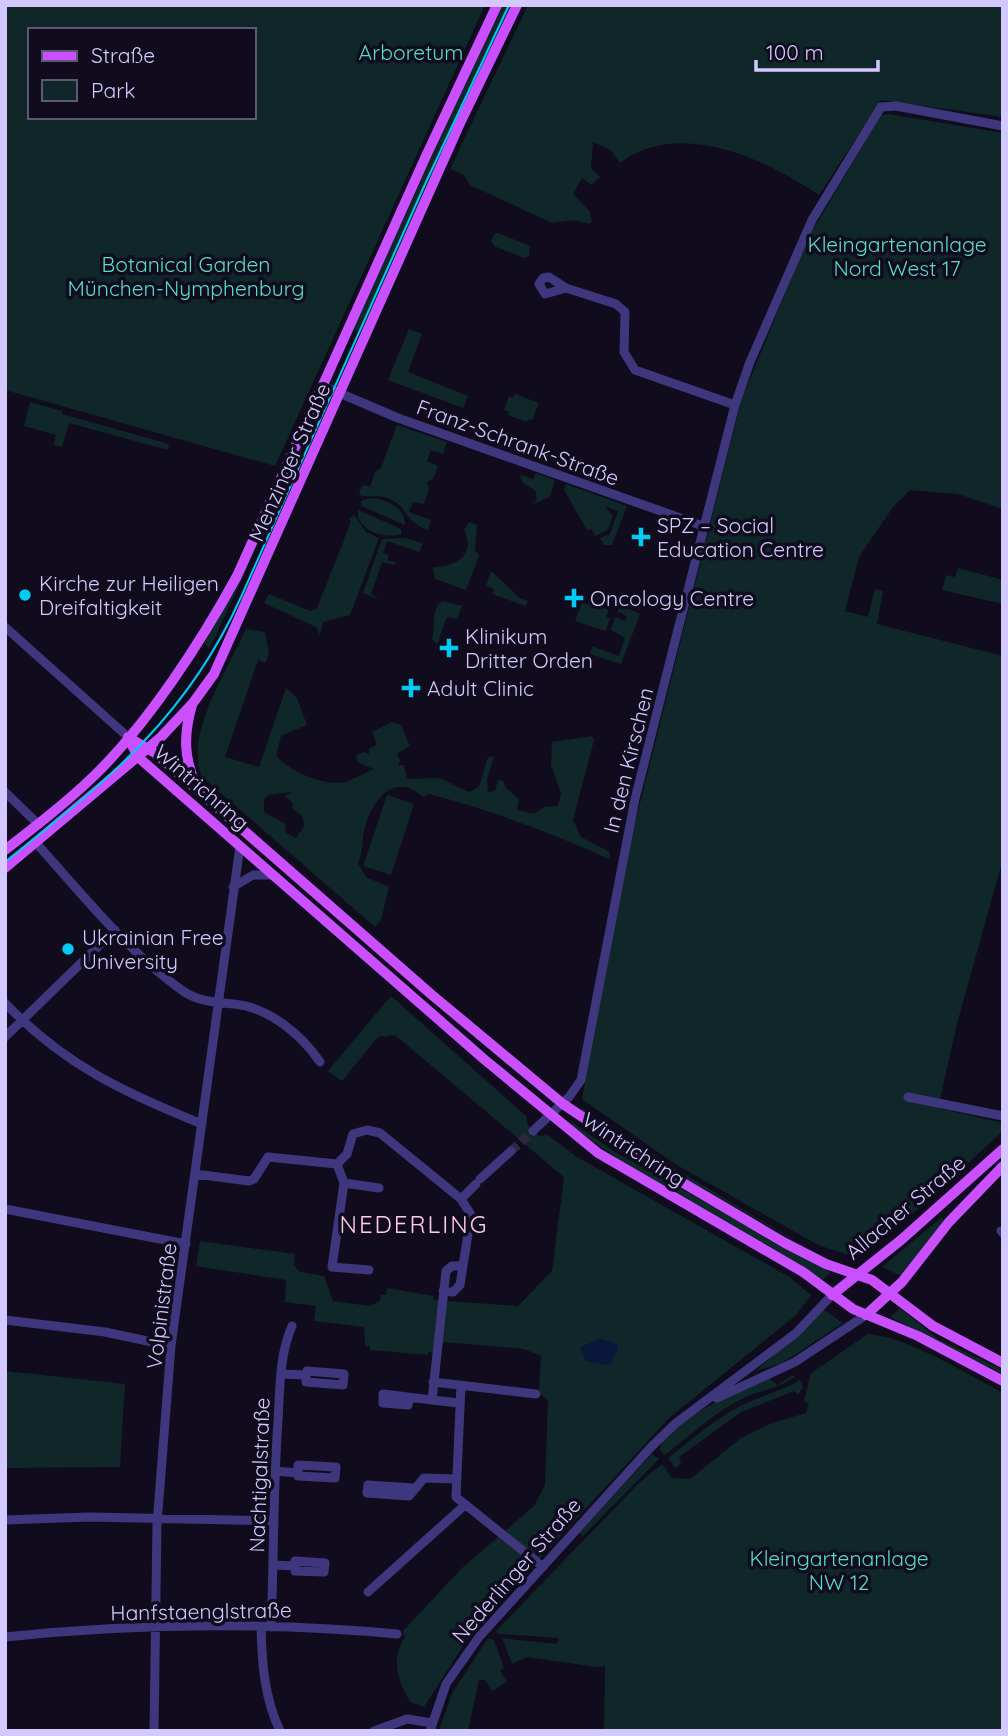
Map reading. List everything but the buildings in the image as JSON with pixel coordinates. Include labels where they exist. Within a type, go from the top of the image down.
[{"type":"main road","name":"Menzinger Straße","points":[[5,850],[97,773],[195,649],[226,597],[497,5]]},
{"type":"main road","name":"Menzinger Straße","points":[[5,868],[37,844],[148,748],[193,703],[214,674],[341,395],[461,121],[517,5]]},
{"type":"main road","points":[[193,703],[186,729],[185,753],[200,794]]},
{"type":"main road","name":"Wintrichring","points":[[128,737],[148,748],[432,995],[563,1104],[667,1174],[785,1243],[892,1293],[933,1326],[1003,1363]]},
{"type":"main road","name":"Wintrichring","points":[[128,737],[138,757],[551,1116],[618,1165],[803,1272],[832,1295],[866,1315],[918,1336],[1003,1381]]},
{"type":"main road","name":"Allacher Straße","points":[[832,1295],[901,1240],[1003,1149]]},
{"type":"main road","name":"Allacher Straße","points":[[892,1293],[948,1222],[1003,1166]]},
{"type":"main road","name":"Nederlinger Straße","points":[[866,1315],[892,1293]]},
{"type":"street","name":"In den Kirschen","points":[[533,1131],[563,1104],[581,1080],[635,799],[735,405],[750,362],[812,220],[881,107],[895,106],[1003,126]]},
{"type":"street","points":[[566,288],[616,304],[625,312],[624,352],[635,370],[735,405]]},
{"type":"street","name":"Franz-Schrank-Straße","points":[[323,386],[341,395],[703,526]]},
{"type":"street","points":[[5,627],[128,737]]},
{"type":"street","points":[[5,792],[38,824]]},
{"type":"street","points":[[37,844],[115,930],[184,992],[217,1003],[260,1009],[311,1049],[320,1062]]},
{"type":"street","name":"Volpinistraße","points":[[154,1731],[157,1520],[172,1346],[240,846]]},
{"type":"street","points":[[233,887],[253,874],[273,875]]},
{"type":"street","points":[[5,1037],[115,930]]},
{"type":"street","points":[[5,1003],[23,1022],[106,1083],[202,1124]]},
{"type":"street","points":[[908,1097],[1003,1116]]},
{"type":"street","points":[[337,1164],[347,1154],[353,1134],[367,1130],[380,1133],[461,1199],[471,1215],[462,1266],[457,1290],[443,1291]]},
{"type":"street","points":[[461,1199],[512,1150]]},
{"type":"street","points":[[195,1174],[249,1181],[254,1179],[268,1157],[337,1164]]},
{"type":"street","points":[[337,1164],[344,1183],[332,1267],[369,1270]]},
{"type":"street","points":[[344,1183],[379,1188]]},
{"type":"street","points":[[5,1209],[186,1244]]},
{"type":"street","points":[[432,1400],[448,1267],[462,1266]]},
{"type":"street","name":"Nederlinger Straße","points":[[374,1731],[407,1719],[431,1727],[446,1684],[479,1637],[652,1446],[691,1412],[796,1333],[832,1295]]},
{"type":"street","name":"Nederlinger Straße","points":[[691,1412],[795,1362],[866,1315]]},
{"type":"street","points":[[5,1320],[106,1332],[172,1346]]},
{"type":"street","name":"Nachtigalstraße","points":[[279,1731],[272,1714],[262,1670],[274,1565],[275,1471],[281,1374],[285,1342],[292,1326]]},
{"type":"street","points":[[281,1374],[306,1376]]},
{"type":"street","points":[[433,1382],[536,1394]]},
{"type":"street","points":[[461,1385],[456,1497],[543,1567]]},
{"type":"street","points":[[409,1399],[460,1403]]},
{"type":"street","points":[[275,1471],[298,1473]]},
{"type":"street","points":[[414,1488],[424,1478],[456,1479]]},
{"type":"street","points":[[368,1592],[464,1506]]},
{"type":"street","points":[[5,1520],[89,1517],[274,1521]]},
{"type":"street","points":[[274,1565],[295,1566]]},
{"type":"street","name":"Hanfstaenglstraße","points":[[5,1637],[154,1626],[266,1627],[397,1634]]},
{"type":"green space","name":"Botanical Garden München-Nymphenburg","points":[[9,5],[485,5],[275,466],[5,390],[5,10]]},
{"type":"green space","points":[[501,5],[512,5],[361,333],[353,329]]},
{"type":"green space","points":[[528,5],[1003,5],[1003,117],[881,100],[819,195],[774,168],[722,149],[695,144],[669,144],[643,150],[620,163],[611,150],[593,142],[591,168],[600,177],[591,185],[582,178],[573,194],[590,212],[592,221],[590,224],[574,220],[552,223],[470,185],[464,175],[450,169]]},
{"type":"green space","name":"Kleingartenanlage Nord West 17","points":[[881,115],[1003,133],[1003,509],[958,494],[910,490],[893,507],[859,557],[845,611],[868,617],[875,589],[883,591],[877,624],[1003,656],[1003,859],[958,1020],[938,1108],[1003,1123],[1003,1131],[908,1218],[855,1257],[818,1245],[675,1164],[582,1099],[625,863],[741,401],[807,240]]},
{"type":"green space","points":[[498,233],[530,246],[529,256],[524,258],[494,246],[491,241],[494,234]]},
{"type":"green space","points":[[409,329],[422,334],[408,372],[468,396],[463,408],[388,380]]},
{"type":"green space","points":[[515,394],[539,403],[532,420],[528,419],[527,422],[508,415],[509,412],[504,410],[509,396],[513,398]]},
{"type":"green space","points":[[30,402],[62,411],[62,414],[169,444],[168,450],[69,423],[62,447],[54,445],[56,435],[24,426]]},
{"type":"green space","points":[[320,402],[323,403],[210,648],[204,644],[240,581]]},
{"type":"green space","points":[[397,425],[447,442],[443,454],[431,450],[427,461],[438,466],[433,479],[427,482],[429,490],[424,504],[413,502],[409,512],[431,520],[428,530],[414,523],[401,507],[390,499],[359,495],[362,485],[370,487],[375,472],[381,468]]},
{"type":"green space","points":[[536,473],[555,480],[550,497],[533,504],[537,500],[535,490],[524,484],[520,478],[521,475],[533,479]]},
{"type":"green space","points":[[566,484],[627,506],[612,545],[604,545],[600,538],[610,534],[618,511],[604,506],[613,515],[608,530],[595,536],[591,529],[587,530],[564,490]]},
{"type":"green space","points":[[370,498],[394,505],[402,513],[405,525],[362,506],[361,501]]},
{"type":"green space","points":[[358,510],[401,529],[401,534],[387,536],[372,532],[361,523]]},
{"type":"green space","points":[[354,515],[366,532],[379,538],[350,615],[323,622],[320,635],[316,627],[264,603],[269,594],[310,611],[317,608],[351,522],[349,519]]},
{"type":"green space","points":[[469,522],[477,525],[475,549],[479,556],[466,590],[435,579],[433,567],[448,565],[465,554],[467,539],[464,530]]},
{"type":"green space","points":[[404,538],[423,543],[419,552],[387,541],[383,553],[389,555],[388,560],[397,563],[393,565],[382,562],[371,594],[380,600],[363,593],[382,539]]},
{"type":"green space","points":[[958,568],[1003,580],[1003,604],[942,590],[946,575],[955,577]]},
{"type":"green space","points":[[491,571],[520,598],[528,601],[526,606],[492,594],[494,589],[486,586]]},
{"type":"green space","points":[[442,601],[462,606],[457,619],[447,617],[437,645],[432,639],[434,619],[436,609]]},
{"type":"green space","points":[[582,603],[609,609],[606,617],[610,618],[606,631],[575,621]]},
{"type":"green space","points":[[620,605],[640,614],[621,664],[590,654],[592,646],[619,656],[625,638],[611,630],[615,617],[625,621],[627,617],[620,612],[617,614]]},
{"type":"green space","points":[[246,629],[265,632],[269,653],[266,663],[258,660],[225,757],[259,767],[286,688],[297,698],[307,725],[281,736],[276,756],[296,771],[321,781],[342,783],[374,769],[359,763],[355,756],[364,752],[369,754],[369,749],[377,745],[372,732],[392,722],[401,725],[410,746],[397,754],[400,761],[398,765],[404,765],[407,779],[439,778],[469,792],[479,787],[488,757],[494,756],[487,780],[488,792],[495,791],[498,780],[503,781],[506,788],[519,799],[517,810],[534,814],[544,807],[558,806],[561,793],[551,765],[552,742],[592,736],[594,740],[573,820],[581,837],[610,852],[609,859],[498,815],[429,794],[423,797],[412,789],[393,788],[378,800],[372,809],[364,831],[358,863],[366,877],[389,887],[381,920],[375,927],[202,777],[198,760],[203,722],[219,682]],"holes":[[[292,792],[284,796],[293,803],[292,808],[303,817],[304,826],[296,838],[285,832],[286,824],[264,812],[264,799],[269,795]]]},
{"type":"green space","points":[[387,795],[414,804],[391,875],[363,866]]},
{"type":"green space","points":[[391,996],[526,1116],[528,1125],[539,1136],[548,1135],[577,1157],[791,1278],[811,1295],[796,1315],[668,1419],[470,1635],[424,1707],[410,1702],[399,1678],[397,1662],[400,1645],[405,1637],[403,1631],[462,1568],[534,1506],[545,1485],[548,1401],[539,1392],[541,1356],[524,1349],[443,1342],[441,1353],[428,1352],[428,1355],[370,1350],[370,1346],[365,1346],[364,1327],[314,1321],[316,1306],[285,1302],[286,1280],[196,1266],[200,1241],[295,1254],[294,1265],[300,1272],[324,1276],[333,1301],[370,1306],[380,1301],[381,1295],[386,1295],[387,1288],[434,1296],[433,1300],[518,1306],[552,1271],[564,1177],[395,1035],[378,1037],[342,1081],[328,1071]]},
{"type":"green space","points":[[582,1108],[679,1171],[809,1249],[678,1174],[581,1110]]},
{"type":"green space","points":[[572,1122],[615,1152],[831,1272],[823,1280],[621,1161],[570,1125]]},
{"type":"green space","points":[[941,1218],[945,1220],[901,1276],[882,1267]]},
{"type":"green space","points":[[900,1308],[938,1339],[1003,1370],[1003,1374],[890,1317]]},
{"type":"green space","points":[[824,1310],[843,1323],[782,1363],[756,1371]]},
{"type":"green space","name":"Kleingartenanlage NW 12","points":[[868,1334],[918,1348],[1003,1393],[1003,1731],[604,1731],[605,1666],[527,1657],[512,1664],[502,1638],[557,1644],[559,1638],[499,1634],[496,1631],[638,1484],[662,1464],[672,1478],[690,1479],[741,1438],[772,1423],[806,1413],[809,1404],[804,1401],[811,1373]]},
{"type":"green space","points":[[5,1371],[125,1384],[120,1467],[5,1468]]},
{"type":"green space","points":[[793,1375],[795,1377],[788,1381],[730,1406],[665,1455],[660,1450],[665,1439],[676,1428],[707,1407],[769,1378],[777,1385]]},
{"type":"green space","points":[[800,1380],[803,1387],[798,1395],[794,1391],[741,1412],[679,1457],[681,1463],[675,1468],[668,1458],[730,1412]]},
{"type":"green space","points":[[652,1454],[659,1459],[583,1536],[579,1533]]},
{"type":"green space","points":[[488,1638],[494,1640],[504,1668],[500,1671],[507,1682],[492,1691],[485,1680],[479,1680],[468,1731],[439,1731],[452,1693]]},
{"type":"water","points":[[600,1339],[616,1343],[618,1350],[611,1363],[605,1365],[586,1361],[580,1347]]},
{"type":"tunnel","points":[[511,1151],[533,1131]]},
{"type":"tram line","points":[[5,862],[78,803],[142,744],[196,677],[220,638],[242,595],[426,182],[509,5]]},
{"type":"place","name":"SPZ – Social Education Centre","points":[[641,537]]},
{"type":"place","name":"Kirche zur Heiligen Dreifaltigkeit","points":[[25,595]]},
{"type":"place","name":"Oncology Centre","points":[[574,598]]},
{"type":"place","name":"Klinikum Dritter Orden","points":[[449,648]]},
{"type":"place","name":"Adult Clinic","points":[[411,688]]},
{"type":"place","name":"Ukrainian Free University","points":[[68,949]]},
{"type":"district","name":"NEDERLING","points":[[414,1224]]},
{"type":"park label","name":"Arboretum","points":[[411,52]]}]
